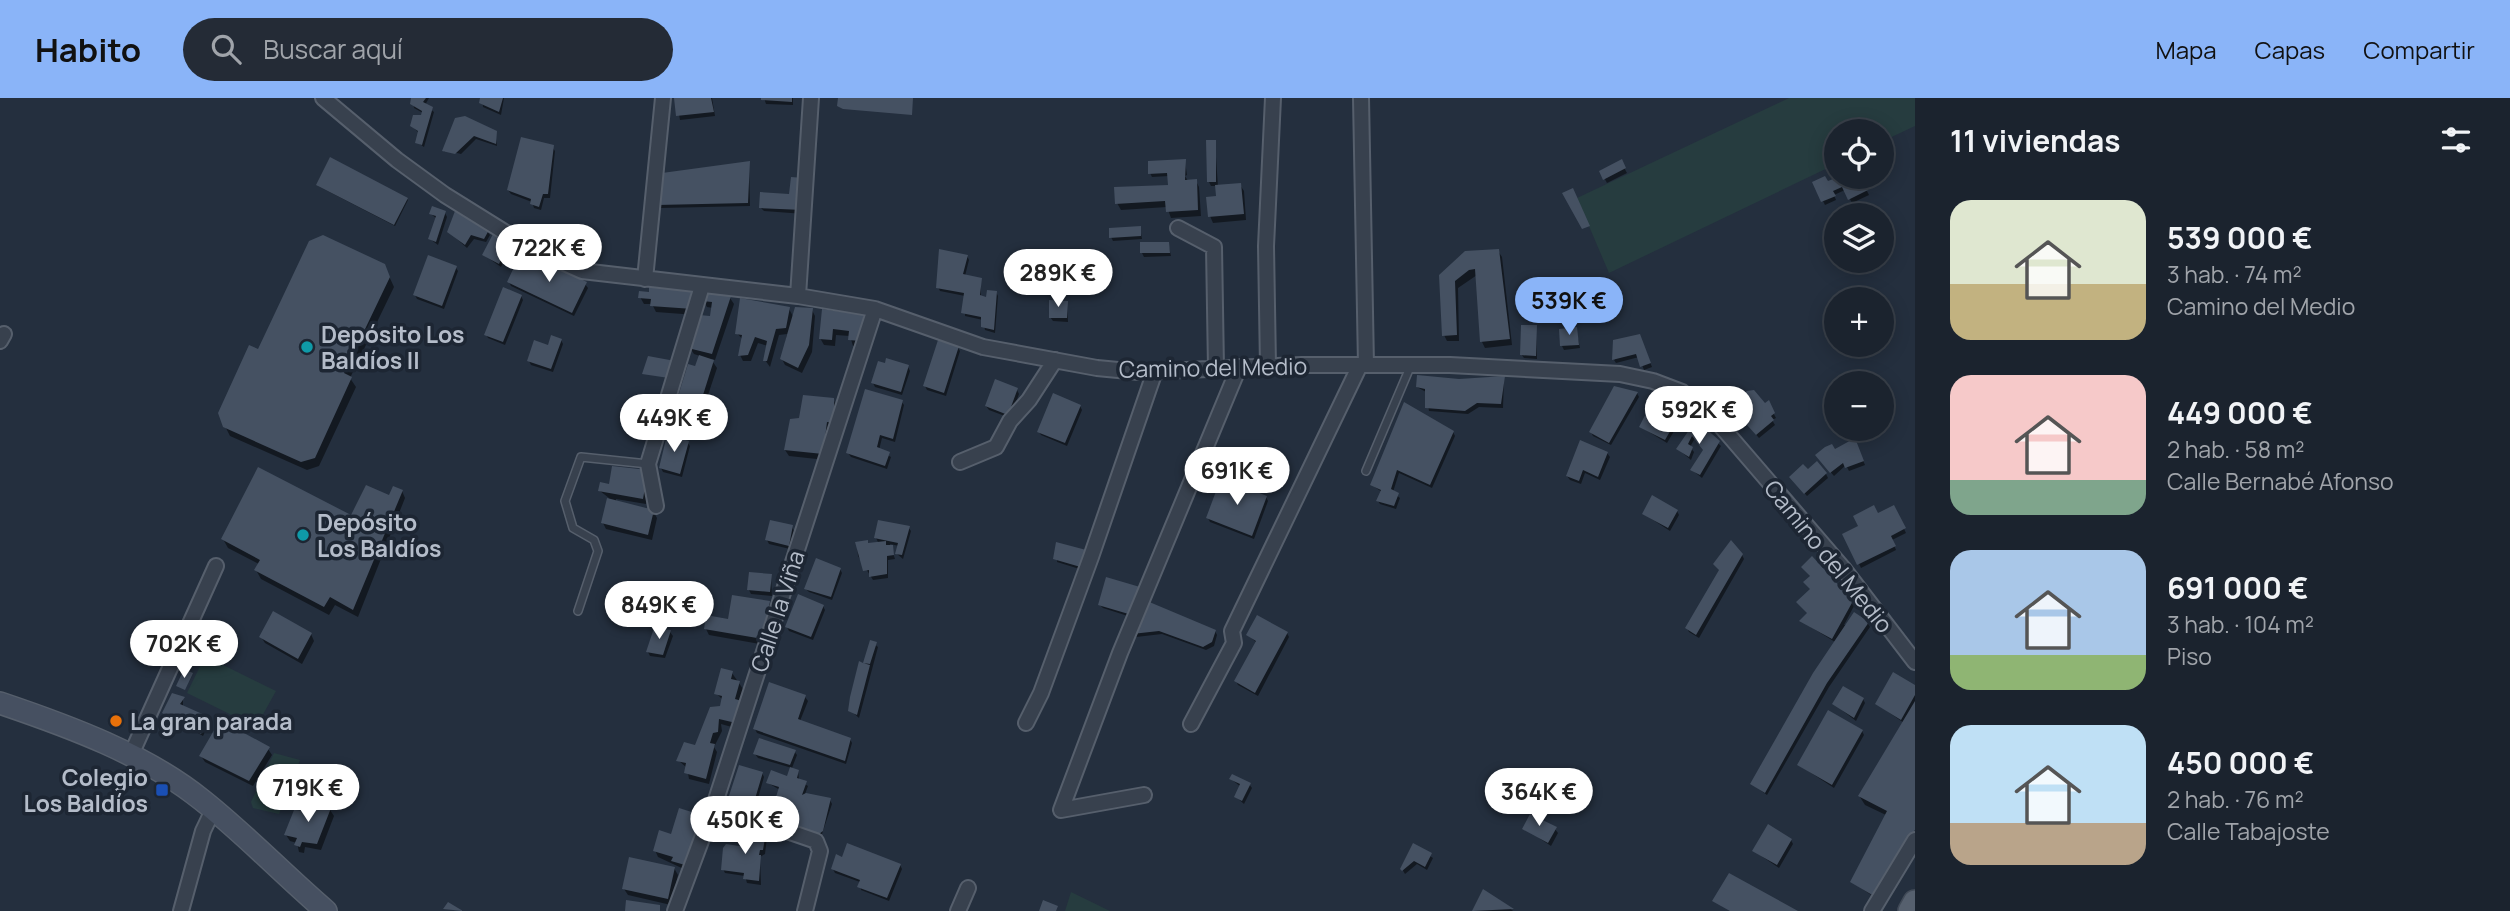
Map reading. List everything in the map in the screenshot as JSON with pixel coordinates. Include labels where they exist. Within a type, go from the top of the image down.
[{"type":"main road","points":[[0,703],[48,719],[169,778],[213,810],[323,910]]},
{"type":"main road","points":[[1910,911],[1915,902]]},
{"type":"street","name":"Camino del Medio","points":[[323,98],[397,160],[445,195],[527,246],[582,271],[798,296],[874,310],[983,347],[1097,368],[1155,371],[1268,366],[1411,365],[1581,370],[1653,381],[1697,401],[1843,568],[1915,662]]},
{"type":"street","points":[[645,279],[663,98]]},
{"type":"street","points":[[798,296],[811,98]]},
{"type":"street","points":[[1268,366],[1266,246],[1273,98]]},
{"type":"street","points":[[1191,724],[1234,643],[1232,631],[1363,365],[1361,98]]},
{"type":"street","points":[[1178,228],[1214,247],[1216,368]]},
{"type":"street","points":[[656,506],[648,464],[702,285]]},
{"type":"street","name":"Calle la Viña","points":[[675,911],[714,807],[874,310]]},
{"type":"street","points":[[960,462],[996,447],[1010,421],[1029,400],[1055,360]]},
{"type":"street","points":[[1144,795],[1061,810],[1120,653],[1239,367]]},
{"type":"street","points":[[1026,723],[1041,693],[1091,557],[1155,371]]},
{"type":"street","points":[[130,757],[216,566]]},
{"type":"street","points":[[714,807],[816,841],[820,851],[805,911]]},
{"type":"street","points":[[181,911],[203,831],[213,810]]},
{"type":"street","points":[[1872,911],[1915,840]]},
{"type":"street","points":[[958,911],[968,888]]},
{"type":"lane","points":[[1366,471],[1411,365]]},
{"type":"lane","points":[[578,611],[598,551],[594,540],[573,528],[565,501],[581,457],[648,464]]},
{"type":"green space","points":[[1789,98],[1915,98],[1915,126],[1894,136],[1894,119],[1824,119],[1824,170],[1609,273],[1577,198]]},
{"type":"green space","points":[[205,656],[276,691],[256,727],[187,693]]},
{"type":"green space","points":[[274,753],[300,760],[279,814],[253,808],[251,802]]},
{"type":"green space","points":[[1071,892],[1110,911],[1065,911]]},
{"type":"building","points":[[411,98],[426,98],[423,102],[433,107],[422,145],[415,143],[418,131],[410,126],[413,115],[421,115],[422,111],[410,104]]},
{"type":"building","points":[[480,98],[503,98],[499,112],[479,103]]},
{"type":"building","points":[[674,98],[711,98],[714,112],[676,116]]},
{"type":"building","points":[[792,98],[792,102],[761,100]]},
{"type":"building","points":[[838,98],[913,98],[912,115],[843,109],[837,106]]},
{"type":"building","points":[[465,116],[497,131],[496,144],[474,136],[455,154],[442,151],[455,118]]},
{"type":"building","points":[[521,137],[554,145],[548,194],[543,194],[539,207],[530,204],[531,199],[507,190]]},
{"type":"building","points":[[1206,140],[1216,140],[1216,182],[1207,182]]},
{"type":"building","points":[[330,157],[408,198],[394,225],[316,185]]},
{"type":"building","points":[[1186,159],[1185,180],[1197,179],[1198,210],[1166,212],[1165,201],[1115,204],[1114,187],[1168,185],[1167,173],[1148,174],[1148,161]]},
{"type":"building","points":[[1622,159],[1626,168],[1603,180],[1599,171]]},
{"type":"building","points":[[750,161],[748,203],[657,205],[662,173]]},
{"type":"building","points":[[1824,176],[1824,189],[1838,189],[1833,191],[1836,196],[1821,202],[1812,182]]},
{"type":"building","points":[[791,177],[804,178],[803,210],[759,208],[760,192],[789,194]]},
{"type":"building","points":[[1241,183],[1244,214],[1208,217],[1206,197],[1216,196],[1215,185]]},
{"type":"building","points":[[1573,188],[1590,226],[1582,229],[1562,193]]},
{"type":"building","points":[[1843,189],[1868,189],[1868,190],[1848,200]]},
{"type":"building","points":[[432,206],[446,211],[436,242],[428,239],[436,216],[429,214]]},
{"type":"building","points":[[455,211],[489,230],[484,239],[471,235],[465,245],[447,232]]},
{"type":"building","points":[[1141,226],[1141,236],[1109,238],[1109,228]]},
{"type":"building","points":[[493,234],[509,243],[499,264],[482,255]]},
{"type":"building","name":"Depósito Los Baldíos II","points":[[323,235],[385,264],[390,277],[344,373],[352,377],[315,458],[301,462],[223,427],[218,413],[249,345],[258,349],[309,241]]},
{"type":"building","points":[[1140,242],[1169,242],[1170,253],[1140,253]]},
{"type":"building","points":[[939,249],[968,255],[963,274],[982,278],[980,295],[986,297],[987,290],[997,291],[994,330],[981,327],[981,317],[961,313],[964,293],[936,288]]},
{"type":"building","points":[[1499,249],[1510,339],[1480,342],[1475,269],[1469,270],[1455,281],[1457,335],[1442,336],[1439,275],[1465,251]]},
{"type":"building","points":[[428,255],[457,266],[442,306],[413,295]]},
{"type":"building","points":[[532,256],[587,282],[572,313],[507,282],[515,265],[526,270]]},
{"type":"building","points":[[649,285],[695,289],[693,309],[650,306],[651,299],[638,298],[639,291],[649,292]]},
{"type":"building","points":[[503,287],[522,295],[503,342],[484,335]]},
{"type":"building","points":[[704,292],[731,296],[712,354],[688,348],[699,315],[710,316],[712,302],[702,301]]},
{"type":"building","points":[[740,298],[790,307],[786,328],[776,329],[767,361],[763,361],[767,341],[755,337],[748,355],[738,356],[742,335],[735,334]]},
{"type":"building","points":[[1049,300],[1068,301],[1067,318],[1049,318]]},
{"type":"building","points":[[795,307],[813,308],[809,345],[798,368],[780,359]]},
{"type":"building","points":[[822,309],[865,315],[862,341],[848,340],[849,331],[833,329],[832,340],[819,339]]},
{"type":"building","points":[[1521,325],[1537,325],[1536,356],[1520,355]]},
{"type":"building","points":[[1577,327],[1579,345],[1560,346],[1559,329]]},
{"type":"building","points":[[1640,334],[1651,363],[1640,367],[1636,354],[1612,360],[1613,340]]},
{"type":"building","points":[[551,335],[562,339],[551,369],[527,361],[534,340],[548,345]]},
{"type":"building","points":[[938,340],[959,346],[944,393],[923,386]]},
{"type":"building","points":[[699,355],[714,360],[698,411],[676,403],[688,364],[695,366]]},
{"type":"building","points":[[648,356],[675,361],[669,378],[642,374]]},
{"type":"building","points":[[886,358],[909,365],[901,392],[871,383],[878,361],[885,363]]},
{"type":"building","points":[[1417,375],[1459,379],[1505,376],[1501,404],[1477,403],[1465,411],[1425,408],[1425,389],[1416,387]]},
{"type":"building","points":[[995,379],[1018,388],[1008,415],[985,406]]},
{"type":"building","points":[[1614,386],[1638,392],[1609,443],[1589,432]]},
{"type":"building","points":[[865,389],[903,400],[893,439],[880,435],[877,447],[890,452],[885,466],[846,453]]},
{"type":"building","points":[[1658,390],[1685,406],[1665,440],[1639,427]]},
{"type":"building","points":[[1754,390],[1765,403],[1769,400],[1775,413],[1771,416],[1774,420],[1756,435],[1729,405],[1747,391]]},
{"type":"building","points":[[1053,393],[1081,405],[1065,443],[1037,432]]},
{"type":"building","points":[[803,395],[834,398],[835,423],[827,422],[823,454],[784,450],[790,419],[799,418]]},
{"type":"building","points":[[1404,402],[1454,431],[1430,485],[1397,470],[1391,489],[1399,493],[1394,506],[1376,501],[1381,490],[1370,485]]},
{"type":"building","points":[[1696,420],[1720,441],[1700,475],[1690,470],[1703,450],[1692,436],[1688,444],[1693,447],[1689,457],[1676,449]]},
{"type":"building","points":[[667,435],[689,441],[680,474],[659,468]]},
{"type":"building","points":[[1580,440],[1608,452],[1598,477],[1583,470],[1579,481],[1566,476]]},
{"type":"building","points":[[1850,441],[1856,441],[1864,461],[1845,468],[1843,463],[1830,473],[1815,455],[1832,444],[1835,449]]},
{"type":"building","points":[[1817,461],[1827,473],[1804,494],[1789,477],[1803,464],[1808,469]]},
{"type":"building","points":[[612,466],[648,470],[643,499],[598,491],[600,482],[609,484]]},
{"type":"building","name":"Depósito Los Baldíos","points":[[258,467],[351,515],[366,485],[389,495],[393,486],[403,490],[353,610],[330,597],[324,607],[254,570],[260,560],[221,539]]},
{"type":"building","points":[[1221,478],[1267,496],[1252,536],[1206,518]]},
{"type":"building","points":[[1652,495],[1678,510],[1668,528],[1642,514]]},
{"type":"building","points":[[607,498],[654,510],[648,535],[601,523]]},
{"type":"building","points":[[1874,505],[1878,513],[1894,505],[1906,528],[1891,536],[1896,546],[1857,565],[1842,534],[1858,526],[1853,516]]},
{"type":"building","points":[[770,520],[793,525],[789,546],[765,540]]},
{"type":"building","points":[[878,520],[910,526],[902,555],[895,554],[898,543],[874,538]]},
{"type":"building","points":[[868,540],[868,543],[886,541],[886,545],[893,545],[894,555],[887,556],[887,574],[869,577],[869,570],[863,571],[855,542]]},
{"type":"building","points":[[1731,540],[1743,554],[1696,635],[1685,628],[1719,570],[1713,564]]},
{"type":"building","points":[[1056,542],[1090,551],[1084,568],[1053,559]]},
{"type":"building","points":[[1812,556],[1853,601],[1832,639],[1799,621],[1807,613],[1796,602],[1810,589],[1803,582],[1810,576],[1801,567]]},
{"type":"building","points":[[816,558],[841,568],[831,597],[804,589]]},
{"type":"building","points":[[749,572],[772,574],[770,592],[747,590]]},
{"type":"building","points":[[1106,577],[1140,587],[1132,615],[1098,605]]},
{"type":"building","points":[[798,594],[824,605],[811,637],[785,627]]},
{"type":"building","points":[[732,595],[770,601],[763,639],[704,629],[706,615],[728,619]]},
{"type":"building","points":[[1147,601],[1216,630],[1212,642],[1203,647],[1159,631],[1132,634]]},
{"type":"building","points":[[273,611],[312,633],[298,659],[259,637]]},
{"type":"building","points":[[1854,612],[1869,622],[1827,683],[1765,793],[1750,784],[1813,673]]},
{"type":"building","points":[[1257,615],[1288,632],[1255,693],[1234,681],[1256,641],[1246,635]]},
{"type":"building","points":[[654,628],[671,630],[663,655],[646,652]]},
{"type":"building","points":[[870,640],[877,642],[870,664],[863,663]]},
{"type":"building","points":[[194,643],[204,647],[197,664],[187,659]]},
{"type":"building","points":[[859,661],[870,665],[857,715],[848,711]]},
{"type":"building","points":[[721,668],[733,671],[731,679],[740,681],[735,699],[742,701],[736,723],[719,719],[718,732],[713,733],[710,743],[715,744],[706,779],[684,773],[686,763],[676,761],[684,742],[695,745],[710,707],[720,706],[722,696],[714,694]]},
{"type":"building","points":[[184,669],[193,673],[185,690],[176,686]]},
{"type":"building","points":[[1893,672],[1915,685],[1915,695],[1901,720],[1875,704]]},
{"type":"building","points":[[769,682],[806,695],[798,719],[851,738],[845,761],[753,729]]},
{"type":"building","points":[[1843,686],[1864,698],[1854,718],[1832,704]]},
{"type":"building","points":[[172,693],[185,697],[180,704],[209,717],[201,734],[162,713]]},
{"type":"building","points":[[1915,701],[1915,830],[1874,896],[1850,882],[1887,811],[1858,796]]},
{"type":"building","points":[[1828,710],[1863,730],[1832,785],[1797,765]]},
{"type":"building","points":[[220,720],[270,747],[249,781],[199,756]]},
{"type":"building","points":[[759,738],[796,750],[790,765],[753,754]]},
{"type":"building","points":[[739,765],[763,772],[752,809],[727,802]]},
{"type":"building","points":[[790,767],[799,770],[797,778],[807,781],[802,795],[806,793],[831,798],[823,831],[819,834],[770,817],[779,787],[766,783],[771,770],[787,776]]},
{"type":"building","points":[[1232,774],[1251,783],[1242,801],[1234,797],[1240,784],[1229,779]]},
{"type":"building","points":[[309,800],[331,808],[317,844],[302,842],[300,847],[294,845],[297,838],[284,835],[294,810],[306,811]]},
{"type":"building","points":[[679,808],[701,815],[685,865],[671,861],[673,857],[653,851],[659,830],[671,834]]},
{"type":"building","points":[[1530,814],[1557,827],[1548,843],[1522,829]]},
{"type":"building","points":[[1768,824],[1792,839],[1777,865],[1752,851]]},
{"type":"building","points":[[731,826],[740,827],[738,839],[729,837]]},
{"type":"building","points":[[749,826],[766,832],[763,850],[760,850],[759,855],[759,881],[743,879],[744,873],[721,870],[723,848],[726,844],[746,847]]},
{"type":"building","points":[[847,843],[901,864],[887,898],[857,887],[860,880],[831,869],[836,854],[842,857]]},
{"type":"building","points":[[1413,843],[1432,853],[1425,867],[1414,861],[1402,871],[1400,869]]},
{"type":"building","points":[[629,857],[675,867],[668,899],[622,889]]},
{"type":"building","points":[[1729,873],[1798,911],[1730,911],[1712,901]]},
{"type":"building","points":[[1483,889],[1514,909],[1472,911]]},
{"type":"building","points":[[626,900],[660,905],[660,911],[625,911]]},
{"type":"building","points":[[1043,900],[1058,906],[1056,911],[1039,911]]},
{"type":"building","points":[[448,902],[463,911],[443,909]]},
{"type":"place","name":"Depósito Los Baldíos II","points":[[307,347]]},
{"type":"place","name":"Depósito Los Baldíos","points":[[303,535]]},
{"type":"place","name":"La gran parada","points":[[116,721]]},
{"type":"place","name":"Colegio Los Baldíos","points":[[162,790]]}]
